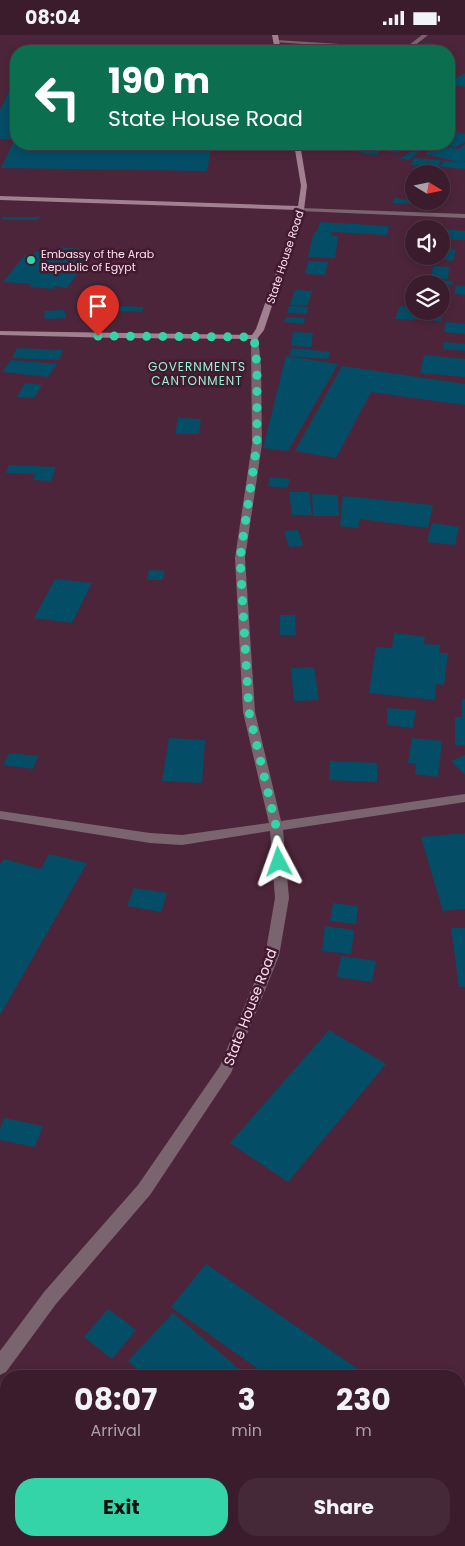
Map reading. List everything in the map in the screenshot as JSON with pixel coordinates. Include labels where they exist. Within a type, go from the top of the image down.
[{"type":"main road","points":[[275,35],[277,45]]},
{"type":"main road","name":"State House Road","points":[[254,337],[260,330],[301,209],[304,186],[297,150]]},
{"type":"main road","points":[[0,197],[301,209]]},
{"type":"main road","points":[[0,333],[117,337],[254,337]]},
{"type":"street","points":[[413,45],[424,35]]},
{"type":"street","points":[[276,42],[319,45]]},
{"type":"street","points":[[301,209],[465,216]]},
{"type":"street","name":"State House Road","points":[[0,1366],[50,1298],[144,1190],[226,1069],[272,956],[282,898],[276,826],[249,712],[240,558],[257,444],[257,366],[254,337]]},
{"type":"street","points":[[0,815],[150,838],[182,840],[465,798]]},
{"type":"building","points":[[426,42],[436,44],[434,45],[422,45]]},
{"type":"building","points":[[158,44],[193,45],[157,45]]},
{"type":"building","points":[[465,73],[465,87],[455,85],[455,79]]},
{"type":"building","points":[[10,90],[10,139],[0,139],[0,110]]},
{"type":"building","points":[[455,132],[465,134],[465,142],[456,147]]},
{"type":"building","points":[[465,144],[465,161],[459,162],[425,154],[430,150],[459,149]]},
{"type":"building","points":[[10,149],[211,150],[207,171],[1,168]]},
{"type":"building","points":[[345,150],[382,150],[376,155]]},
{"type":"building","points":[[384,150],[401,150],[398,153]]},
{"type":"building","points":[[412,150],[421,150],[409,160],[397,158],[403,157]]},
{"type":"building","points":[[414,158],[441,160],[439,165],[411,165]]},
{"type":"building","points":[[443,161],[465,162],[465,169],[450,168],[450,165],[441,165]]},
{"type":"building","points":[[394,198],[405,199],[405,204],[393,203]]},
{"type":"building","points":[[2,217],[40,217],[38,220],[1,220]]},
{"type":"building","points":[[320,222],[389,226],[387,235],[317,231]]},
{"type":"building","points":[[450,230],[465,231],[465,240],[450,239]]},
{"type":"building","points":[[316,231],[332,232],[331,236],[338,236],[335,258],[308,257],[313,235]]},
{"type":"building","points":[[60,247],[93,252],[67,288],[55,286],[53,289],[30,287],[31,284],[3,282],[25,255],[32,256],[36,251],[56,253]]},
{"type":"building","points":[[450,249],[456,249],[453,261],[450,261]]},
{"type":"building","points":[[308,261],[328,262],[325,275],[305,274]]},
{"type":"building","points":[[433,266],[449,267],[448,275],[432,275]]},
{"type":"building","points":[[456,285],[465,286],[465,295],[454,294]]},
{"type":"building","points":[[295,290],[312,291],[307,306],[290,305]]},
{"type":"building","points":[[121,306],[144,307],[142,312],[119,311]]},
{"type":"building","points":[[289,306],[308,307],[307,314],[287,313]]},
{"type":"building","points":[[400,306],[405,306],[405,319],[395,319]]},
{"type":"building","points":[[64,310],[66,318],[45,319],[44,311]]},
{"type":"building","points":[[286,317],[305,318],[304,324],[284,322]]},
{"type":"building","points":[[446,322],[465,324],[465,334],[444,332]]},
{"type":"building","points":[[293,332],[313,333],[311,347],[291,346]]},
{"type":"building","points":[[444,342],[465,344],[465,351],[443,349]]},
{"type":"building","points":[[17,348],[63,350],[59,360],[12,358]]},
{"type":"building","points":[[292,348],[330,352],[328,359],[289,356]]},
{"type":"building","points":[[424,355],[465,359],[465,377],[420,373]]},
{"type":"building","points":[[286,356],[338,364],[288,451],[263,448]]},
{"type":"building","points":[[11,360],[57,364],[48,377],[2,372]]},
{"type":"building","points":[[342,366],[465,384],[465,405],[371,392],[336,458],[295,451]]},
{"type":"building","points":[[25,383],[42,385],[34,398],[17,397]]},
{"type":"building","points":[[178,418],[201,419],[199,434],[175,434]]},
{"type":"building","points":[[9,465],[56,467],[51,481],[33,480],[35,474],[6,473]]},
{"type":"building","points":[[270,477],[290,479],[287,488],[268,486]]},
{"type":"building","points":[[289,492],[309,492],[312,515],[292,515]]},
{"type":"building","points":[[312,494],[338,495],[339,516],[313,516]]},
{"type":"building","points":[[343,496],[433,505],[428,528],[360,519],[358,528],[340,526]]},
{"type":"building","points":[[432,523],[459,527],[455,545],[427,542]]},
{"type":"building","points":[[298,530],[303,546],[289,547],[284,531]]},
{"type":"building","points":[[149,570],[165,571],[163,580],[147,580]]},
{"type":"building","points":[[55,579],[92,583],[72,623],[34,618]]},
{"type":"building","points":[[280,615],[295,615],[296,635],[280,635]]},
{"type":"building","points":[[394,633],[425,637],[424,644],[440,645],[439,653],[448,653],[444,685],[436,684],[435,700],[369,693],[376,647],[392,648]]},
{"type":"building","points":[[314,667],[319,700],[294,701],[291,668]]},
{"type":"building","points":[[462,699],[465,699],[465,746],[455,745],[455,717],[462,717]]},
{"type":"building","points":[[387,708],[416,710],[413,728],[387,725]]},
{"type":"building","points":[[169,738],[205,740],[202,783],[162,781]]},
{"type":"building","points":[[412,738],[442,741],[438,777],[415,774],[416,764],[408,763]]},
{"type":"building","points":[[9,753],[38,756],[33,769],[3,765]]},
{"type":"building","points":[[465,755],[465,775],[451,761]]},
{"type":"building","points":[[330,761],[377,763],[377,782],[329,780]]},
{"type":"building","points":[[465,833],[465,909],[443,911],[421,837]]},
{"type":"building","points":[[49,854],[87,863],[0,1015],[0,865],[4,859],[41,869]]},
{"type":"building","points":[[134,888],[167,893],[161,912],[127,906]]},
{"type":"building","points":[[333,903],[358,906],[356,924],[330,921]]},
{"type":"building","points":[[325,926],[354,930],[351,954],[322,951]]},
{"type":"building","points":[[451,928],[465,928],[465,987],[459,987]]},
{"type":"building","points":[[341,956],[376,961],[372,982],[337,977]]},
{"type":"building","points":[[329,1030],[386,1064],[288,1182],[230,1143]]},
{"type":"building","points":[[4,1118],[43,1126],[35,1147],[0,1140],[0,1129]]},
{"type":"building","points":[[206,1264],[359,1370],[260,1370],[171,1307]]},
{"type":"building","points":[[108,1309],[136,1330],[112,1359],[84,1337]]},
{"type":"building","points":[[173,1313],[240,1370],[138,1370],[128,1361]]},
{"type":"place","name":"Embassy of the Arab Republic of Egypt","points":[[31,260]]},
{"type":"district","name":"GOVERNMENTS CANTONMENT","points":[[197,373]]},
{"type":"route","points":[[98,336],[254,337],[257,366],[257,444],[240,558],[249,712],[276,826],[279,862]]}]
